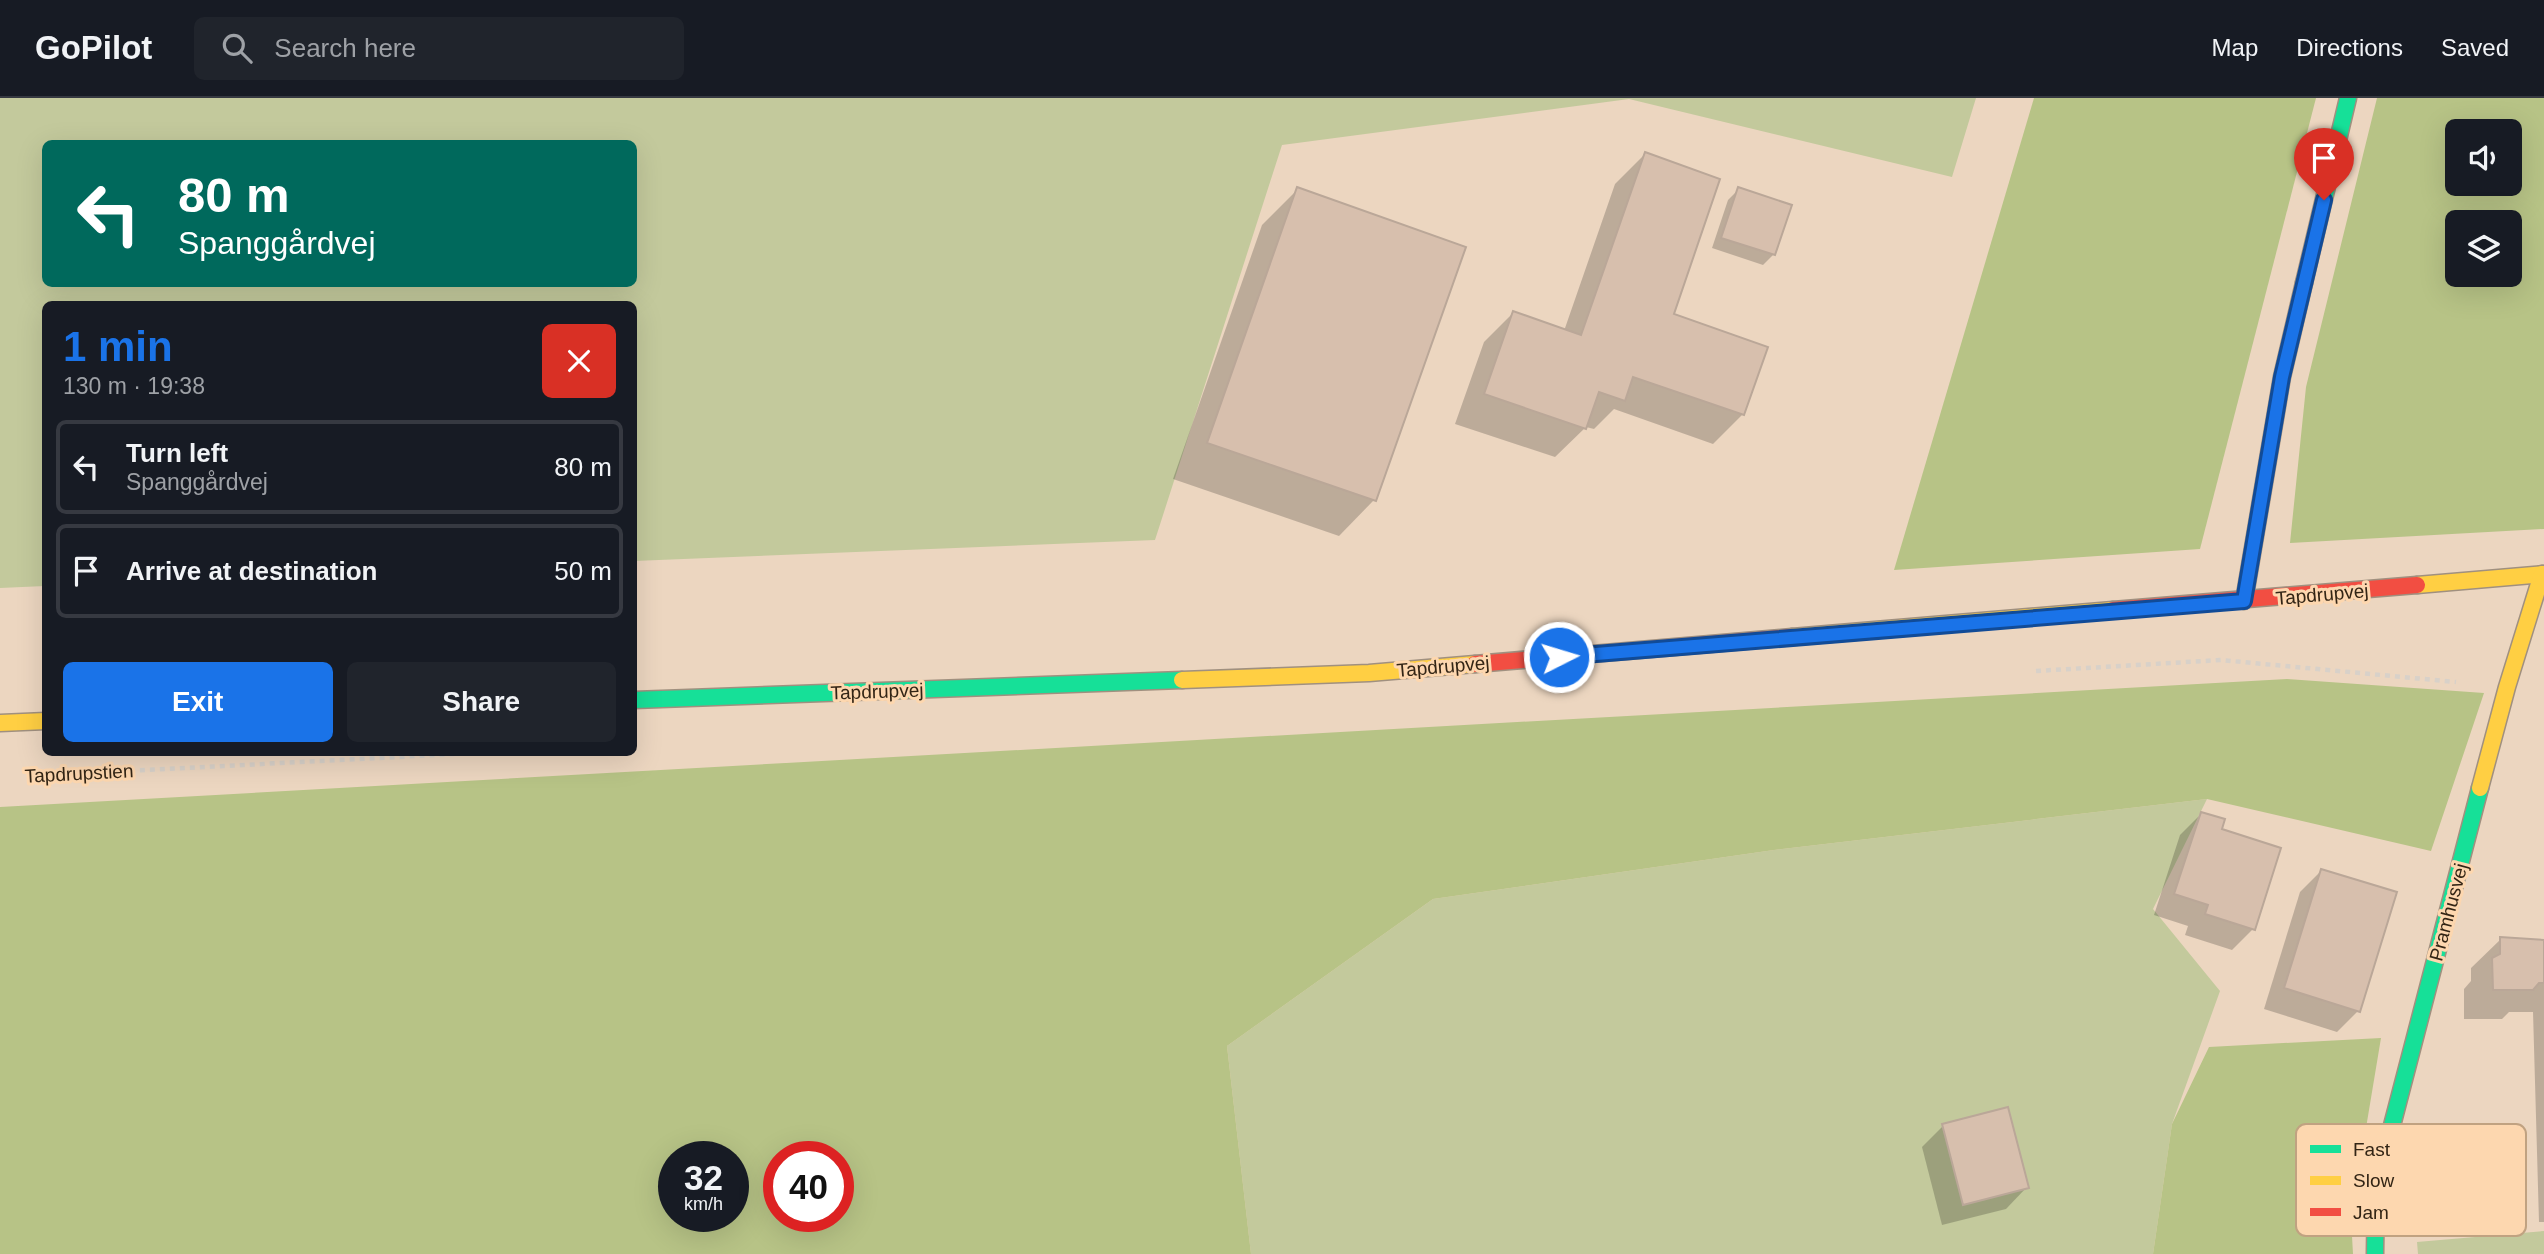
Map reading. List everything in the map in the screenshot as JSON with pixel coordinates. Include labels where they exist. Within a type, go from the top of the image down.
[{"type":"street","points":[[2244,601],[2282,377],[2348,98]]},
{"type":"street","name":"Tapdrupvej","points":[[637,700],[1369,673],[2543,574]]},
{"type":"street","name":"Pramhusvej","points":[[2393,1124],[2507,687],[2543,574]]},
{"type":"street","points":[[0,723],[42,721]]},
{"type":"street","name":"Pramhusvej","points":[[2375,1236],[2375,1254]]},
{"type":"path","name":"Tapdrupstien","points":[[41,775],[415,756]]},
{"type":"green space","points":[[0,98],[1976,98],[1952,177],[1629,99],[1282,145],[1155,540],[637,561],[637,301],[42,301],[42,586],[0,588]]},
{"type":"green space","points":[[2034,98],[2316,98],[2200,549],[1894,570]]},
{"type":"green space","points":[[2377,98],[2544,98],[2544,529],[2290,543],[2306,387]]},
{"type":"green space","points":[[2287,679],[2484,693],[2431,851],[2207,799],[1774,850],[1433,899],[1227,1046],[1251,1254],[0,1254],[0,807]]},
{"type":"green space","points":[[2207,799],[2153,909],[2220,991],[2172,1124],[2153,1254],[1251,1254],[1227,1046],[1433,899],[1774,850]]},
{"type":"green space","points":[[2381,1038],[2367,1124],[2296,1124],[2296,1236],[2352,1236],[2353,1254],[2153,1254],[2172,1124],[2209,1047]]},
{"type":"green space","points":[[2544,1231],[2544,1254],[2418,1254],[2417,1242],[2486,1236],[2526,1236],[2526,1233]]},
{"type":"building","points":[[1645,152],[1720,179],[1674,314],[1768,347],[1744,415],[1633,377],[1625,401],[1599,392],[1586,429],[1484,394],[1513,311],[1581,335]]},
{"type":"building","points":[[1297,187],[1466,247],[1376,501],[1207,443]]},
{"type":"building","points":[[1738,187],[1792,205],[1775,255],[1721,238]]},
{"type":"building","points":[[2201,812],[2225,819],[2222,829],[2281,848],[2255,930],[2205,914],[2208,905],[2174,894]]},
{"type":"building","points":[[2321,869],[2397,892],[2360,1012],[2284,988]]},
{"type":"building","points":[[2500,937],[2544,940],[2544,983],[2539,983],[2533,990],[2493,990],[2492,958],[2500,954]]},
{"type":"building","points":[[2008,1107],[2029,1188],[1963,1205],[1942,1124]]},
{"type":"traffic: fast","points":[[2304,283],[2348,98]]},
{"type":"traffic: fast","points":[[637,700],[1182,680]]},
{"type":"traffic: fast","points":[[2392,1124],[2480,788]]},
{"type":"traffic: fast","points":[[2375,1236],[2375,1254]]},
{"type":"traffic: slow","points":[[2244,601],[2282,377],[2304,283]]},
{"type":"traffic: slow","points":[[2480,788],[2507,687],[2542,574]]},
{"type":"traffic: slow","points":[[2417,585],[2544,574]]},
{"type":"traffic: slow","points":[[1792,637],[2113,610]]},
{"type":"traffic: slow","points":[[1182,680],[1369,673],[1475,664]]},
{"type":"traffic: slow","points":[[0,723],[42,721]]},
{"type":"traffic: jam","points":[[2113,610],[2417,585]]},
{"type":"traffic: jam","points":[[1475,664],[1792,637]]},
{"type":"route","points":[[1559,657],[2244,601],[2282,377],[2324,200]]}]
